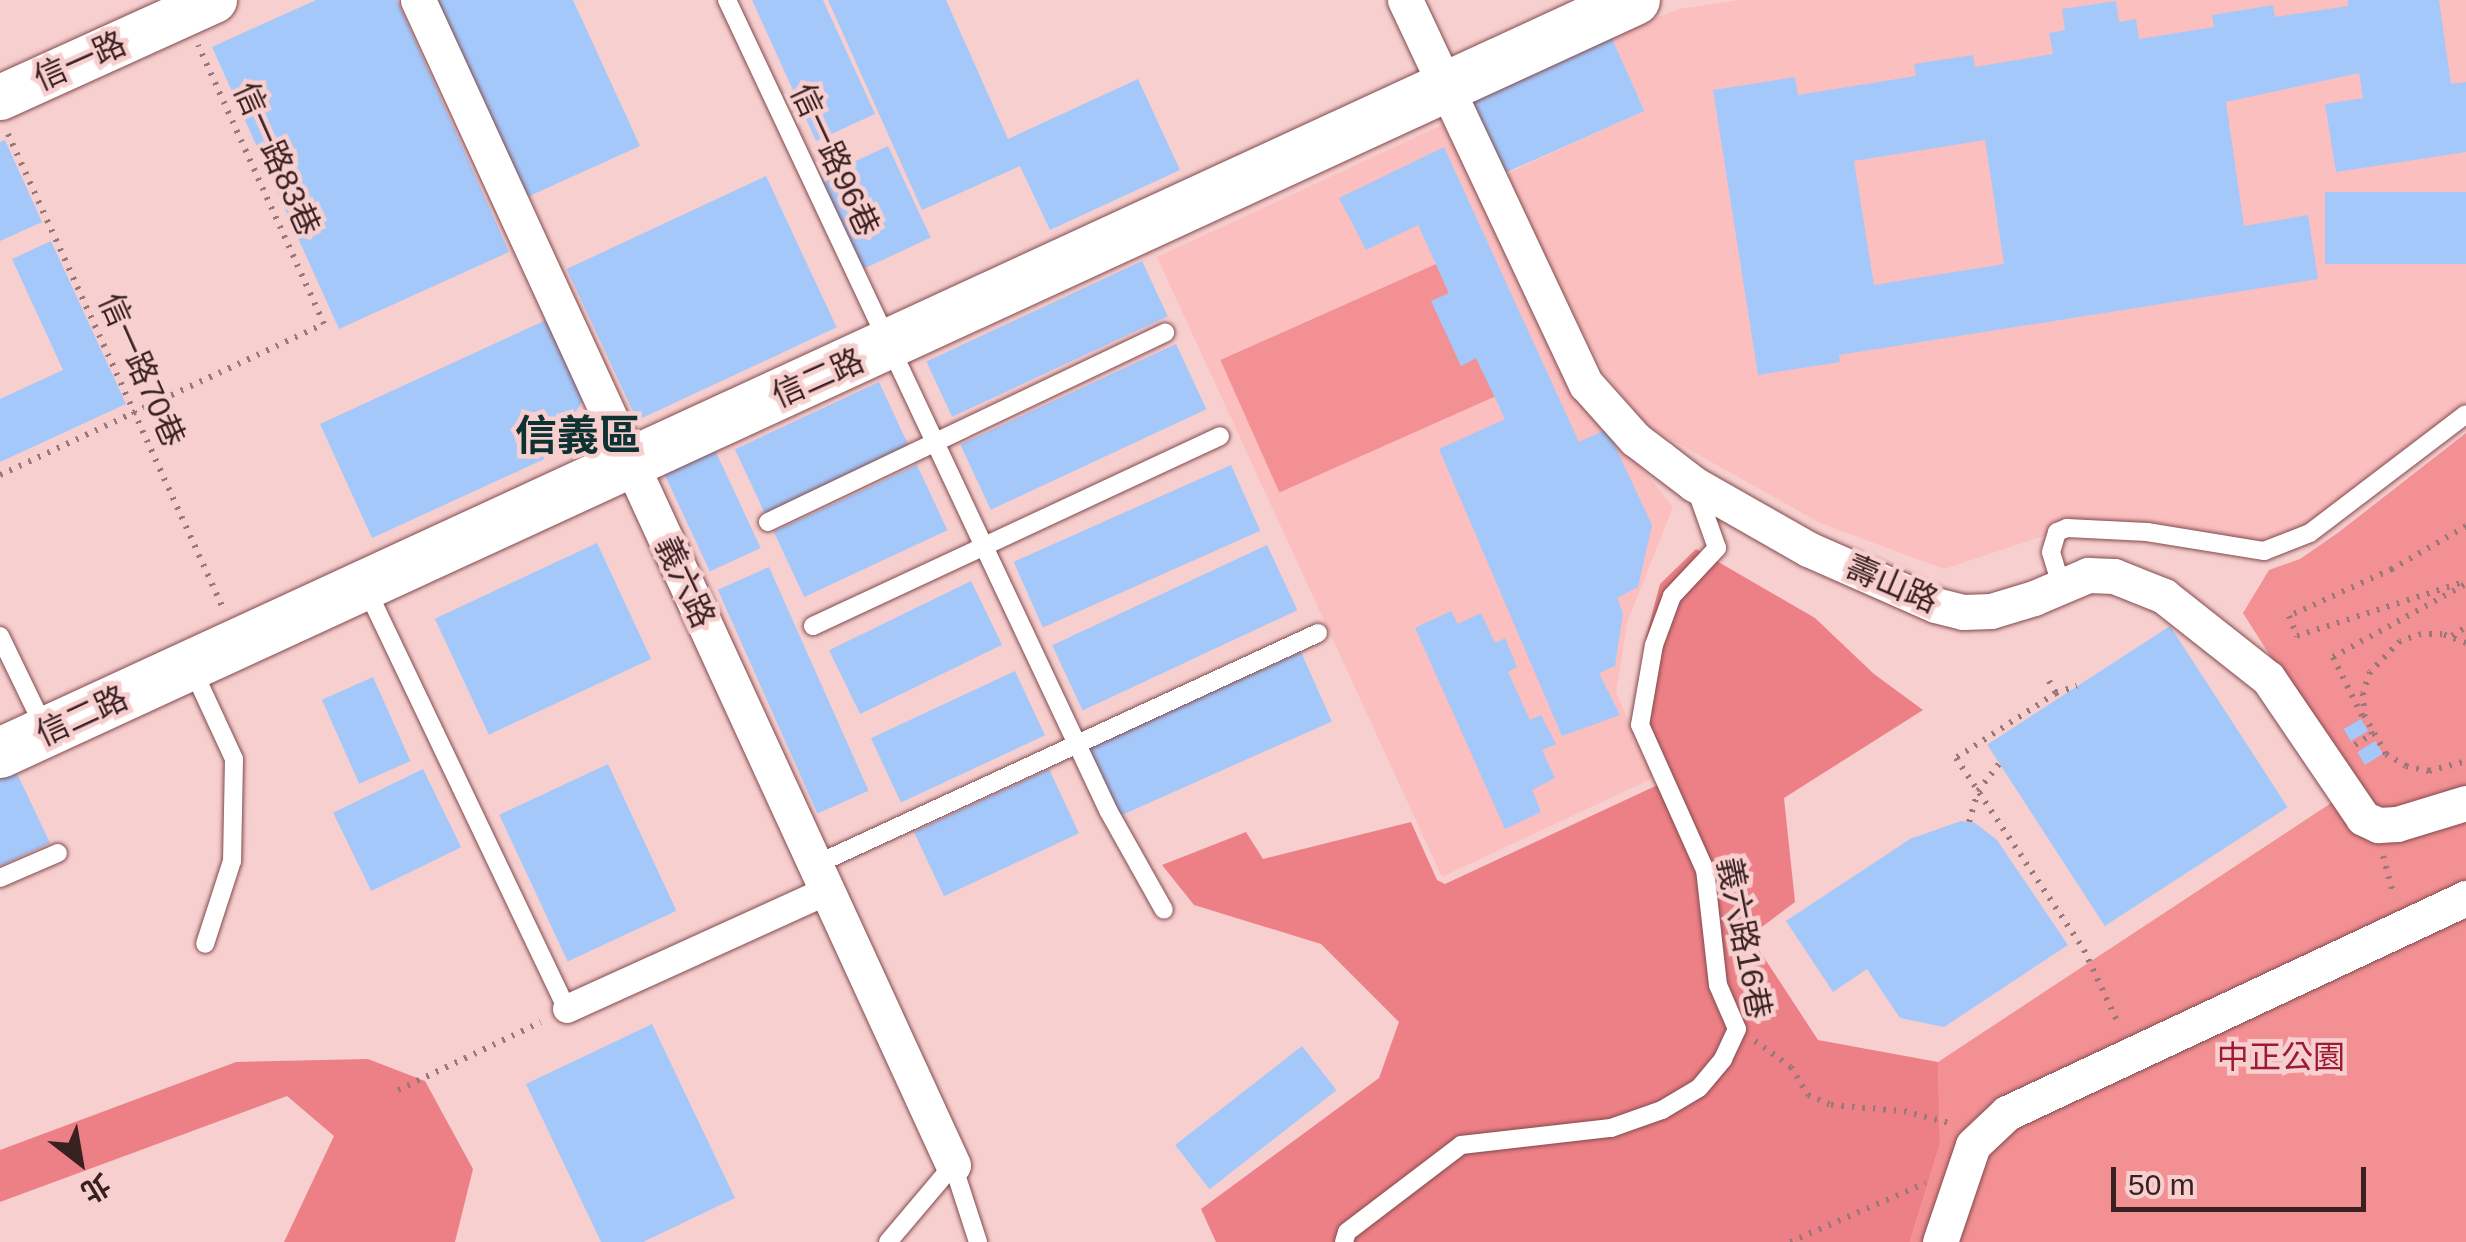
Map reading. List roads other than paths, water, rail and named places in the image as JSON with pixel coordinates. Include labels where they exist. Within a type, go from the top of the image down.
[{"type":"main road","name":"信二路","points":[[0,753],[1635,0]]},
{"type":"street","name":"義六路","points":[[418,0],[953,1164]]},
{"type":"street","name":"壽山路","points":[[1406,0],[1586,384],[1635,439],[1694,484],[1808,548],[1935,605],[1964,612],[1991,611],[2088,575],[2114,576],[2188,611],[2268,678],[2348,801],[2378,825],[2397,824],[2466,803]]},
{"type":"street","name":"信一路","points":[[0,97],[199,7]]},
{"type":"street","points":[[567,1009],[821,878]]},
{"type":"street","points":[[1940,1242],[1969,1155],[2007,1113],[2466,898]]},
{"type":"lane","name":"信一路96巷","points":[[727,0],[1109,812],[1164,910]]},
{"type":"lane","points":[[768,522],[1164,333]]},
{"type":"lane","points":[[2060,585],[2052,540],[2067,528],[2148,532],[2246,552],[2290,543],[2334,516],[2466,414]]},
{"type":"lane","points":[[813,626],[1220,436]]},
{"type":"lane","name":"義六路16巷","points":[[1344,1242],[1347,1232],[1461,1145],[1611,1128],[1662,1110],[1699,1088],[1723,1060],[1738,1029],[1718,985],[1705,870],[1640,725],[1654,645],[1672,596],[1717,548],[1694,484]]},
{"type":"lane","points":[[365,586],[567,1009]]},
{"type":"lane","points":[[821,878],[1078,744],[1318,634]]},
{"type":"lane","points":[[0,636],[46,732]]},
{"type":"lane","points":[[191,666],[234,759],[232,861],[205,944]]},
{"type":"lane","points":[[0,878],[58,852]]},
{"type":"lane","points":[[888,1242],[953,1164]]},
{"type":"lane","name":"義六路","points":[[953,1164],[978,1242]]},
{"type":"district","name":"信義區","points":[[578,436]]},
{"type":"park label","name":"中正公園","points":[[2281,1057]]}]
